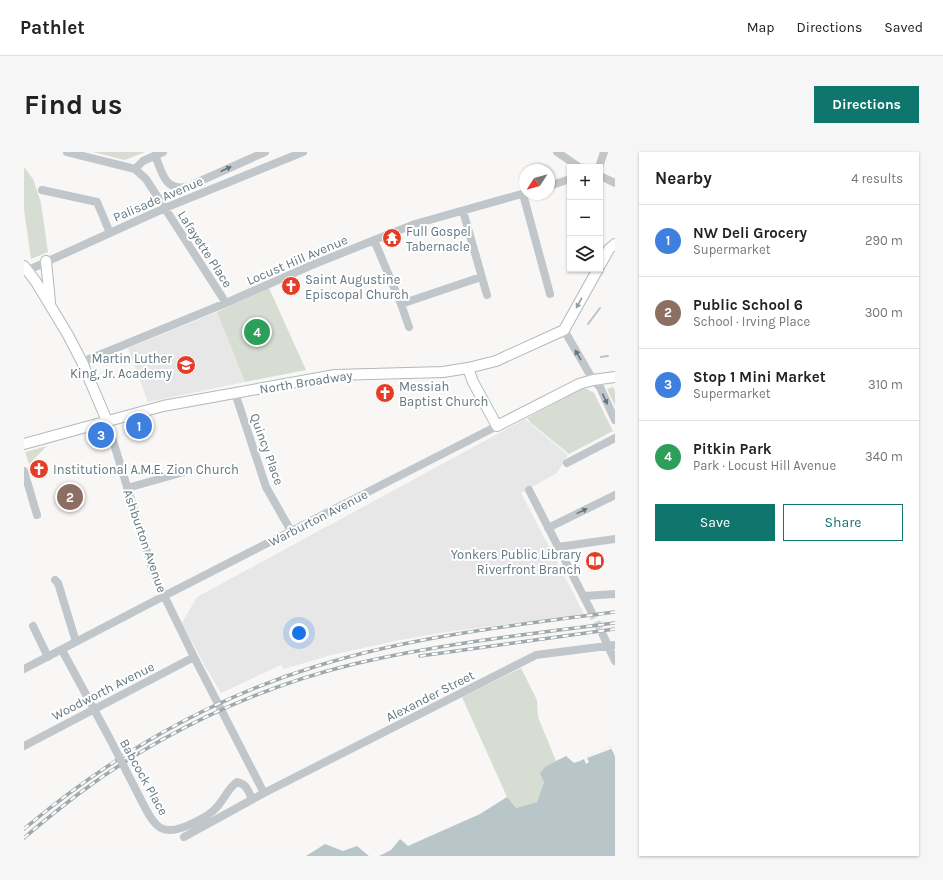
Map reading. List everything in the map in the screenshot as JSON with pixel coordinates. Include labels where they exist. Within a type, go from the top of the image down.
[{"type":"main road","points":[[603,260],[615,244]]},
{"type":"main road","points":[[46,261],[50,304]]},
{"type":"main road","name":"Ashburton Avenue","points":[[25,269],[50,304],[82,362],[107,422]]},
{"type":"main road","points":[[564,330],[596,272]]},
{"type":"main road","name":"North Broadway","points":[[24,444],[163,406],[336,375],[443,372],[468,368],[496,361],[564,330]]},
{"type":"main road","points":[[468,368],[473,382],[497,426]]},
{"type":"main road","name":"Warburton Avenue","points":[[497,426],[579,384],[615,376]]},
{"type":"street","points":[[67,152],[135,169],[143,161],[164,152]]},
{"type":"street","points":[[155,155],[168,184],[179,188],[187,187],[255,154],[265,152]]},
{"type":"street","name":"Palisade Avenue","points":[[25,269],[65,254],[165,208],[303,152]]},
{"type":"street","points":[[557,152],[575,164]]},
{"type":"street","points":[[600,164],[604,152]]},
{"type":"street","name":"Lafayette Place","points":[[135,169],[146,178],[226,303]]},
{"type":"street","points":[[603,177],[615,183]]},
{"type":"street","points":[[555,184],[567,180]]},
{"type":"street","points":[[42,190],[97,202],[110,233]]},
{"type":"street","name":"Locust Hill Avenue","points":[[82,362],[226,303],[312,265],[415,224],[519,194]]},
{"type":"street","points":[[526,200],[550,294]]},
{"type":"street","points":[[463,211],[487,295]]},
{"type":"street","points":[[374,240],[409,327]]},
{"type":"street","points":[[401,304],[481,277]]},
{"type":"street","points":[[564,330],[593,380],[600,387],[615,420]]},
{"type":"street","name":"Quincy Place","points":[[234,393],[266,487],[291,531]]},
{"type":"street","name":"Ashburton Avenue","points":[[107,422],[152,569],[194,657],[264,793]]},
{"type":"street","name":"Warburton Avenue","points":[[24,669],[497,426]]},
{"type":"street","points":[[567,463],[615,438]]},
{"type":"street","points":[[24,471],[37,515]]},
{"type":"street","points":[[127,488],[184,472]]},
{"type":"street","points":[[529,490],[591,611]]},
{"type":"street","points":[[548,528],[615,495]]},
{"type":"street","points":[[558,547],[615,539]]},
{"type":"street","points":[[56,580],[76,642]]},
{"type":"street","points":[[584,596],[615,594]]},
{"type":"street","points":[[32,626],[48,657]]},
{"type":"street","points":[[603,635],[612,646],[615,661]]},
{"type":"street","name":"Alexander Street","points":[[210,818],[264,793],[536,655],[612,646]]},
{"type":"street","name":"Babcock Place","points":[[62,650],[155,824],[168,831],[210,818],[223,801],[232,784],[237,782],[247,786],[252,799]]},
{"type":"street","name":"Woodworth Avenue","points":[[24,746],[194,657]]},
{"type":"street","points":[[184,837],[210,818]]},
{"type":"shaded area","points":[[93,152],[145,152],[125,160]]},
{"type":"shaded area","points":[[24,167],[33,179],[41,203],[48,252],[31,259],[24,210]]},
{"type":"shaded area","points":[[269,288],[306,370],[245,382],[217,312]]},
{"type":"shaded area","name":"Martin Luther King, Jr. Academy","points":[[217,312],[245,382],[148,402],[128,348]]},
{"type":"shaded area","points":[[613,387],[615,391],[615,406],[607,389]]},
{"type":"shaded area","points":[[581,389],[587,389],[594,393],[613,431],[569,454],[527,418]]},
{"type":"shaded area","points":[[525,419],[568,455],[557,473],[521,493],[584,614],[439,633],[331,655],[284,669],[281,665],[221,693],[182,623],[197,597]]},
{"type":"shaded area","points":[[47,446],[29,464],[25,452]]},
{"type":"shaded area","points":[[521,668],[537,700],[538,717],[556,761],[546,766],[544,782],[537,802],[516,808],[507,797],[462,697]]},
{"type":"shaded area","points":[[610,746],[615,756],[615,856],[379,856],[391,850],[400,839],[408,846],[480,814],[507,797],[516,808],[537,802],[544,782],[540,773],[546,766],[566,756],[574,763]]},
{"type":"shaded area","points":[[325,844],[343,851],[357,846],[369,856],[306,856]]},
{"type":"pier","points":[[610,746],[611,749],[587,758],[589,762],[586,764],[584,759],[578,762],[577,761]]},
{"type":"waterway","points":[[588,324],[600,308]]},
{"type":"waterway","points":[[601,357],[608,356]]},
{"type":"tunnel","points":[[591,611],[603,635]]},
{"type":"railway","points":[[24,829],[91,777],[162,732],[237,695],[276,680],[353,656],[427,639],[615,612]]},
{"type":"railway","points":[[24,838],[43,821],[77,795],[141,752],[174,733],[209,716],[280,686],[317,674],[386,657],[484,640],[615,623]]},
{"type":"railway","points":[[420,656],[615,629]]},
{"type":"place","name":"Full Gospel Tabernacle","points":[[392,238]]},
{"type":"place","name":"Saint Augustine Episcopal Church","points":[[291,286]]},
{"type":"place","name":"Pitkin Park","points":[[257,332]]},
{"type":"place","name":"Martin Luther King, Jr. Academy","points":[[186,365]]},
{"type":"place","name":"Messiah Baptist Church","points":[[385,393]]},
{"type":"place","name":"NW Deli Grocery","points":[[139,426]]},
{"type":"place","name":"Stop 1 Mini Market","points":[[101,435]]},
{"type":"place","name":"Institutional A.M.E. Zion Church","points":[[39,469]]},
{"type":"place","name":"Public School 6","points":[[70,497]]},
{"type":"place","name":"Yonkers Public Library Riverfront Branch","points":[[595,561]]}]
